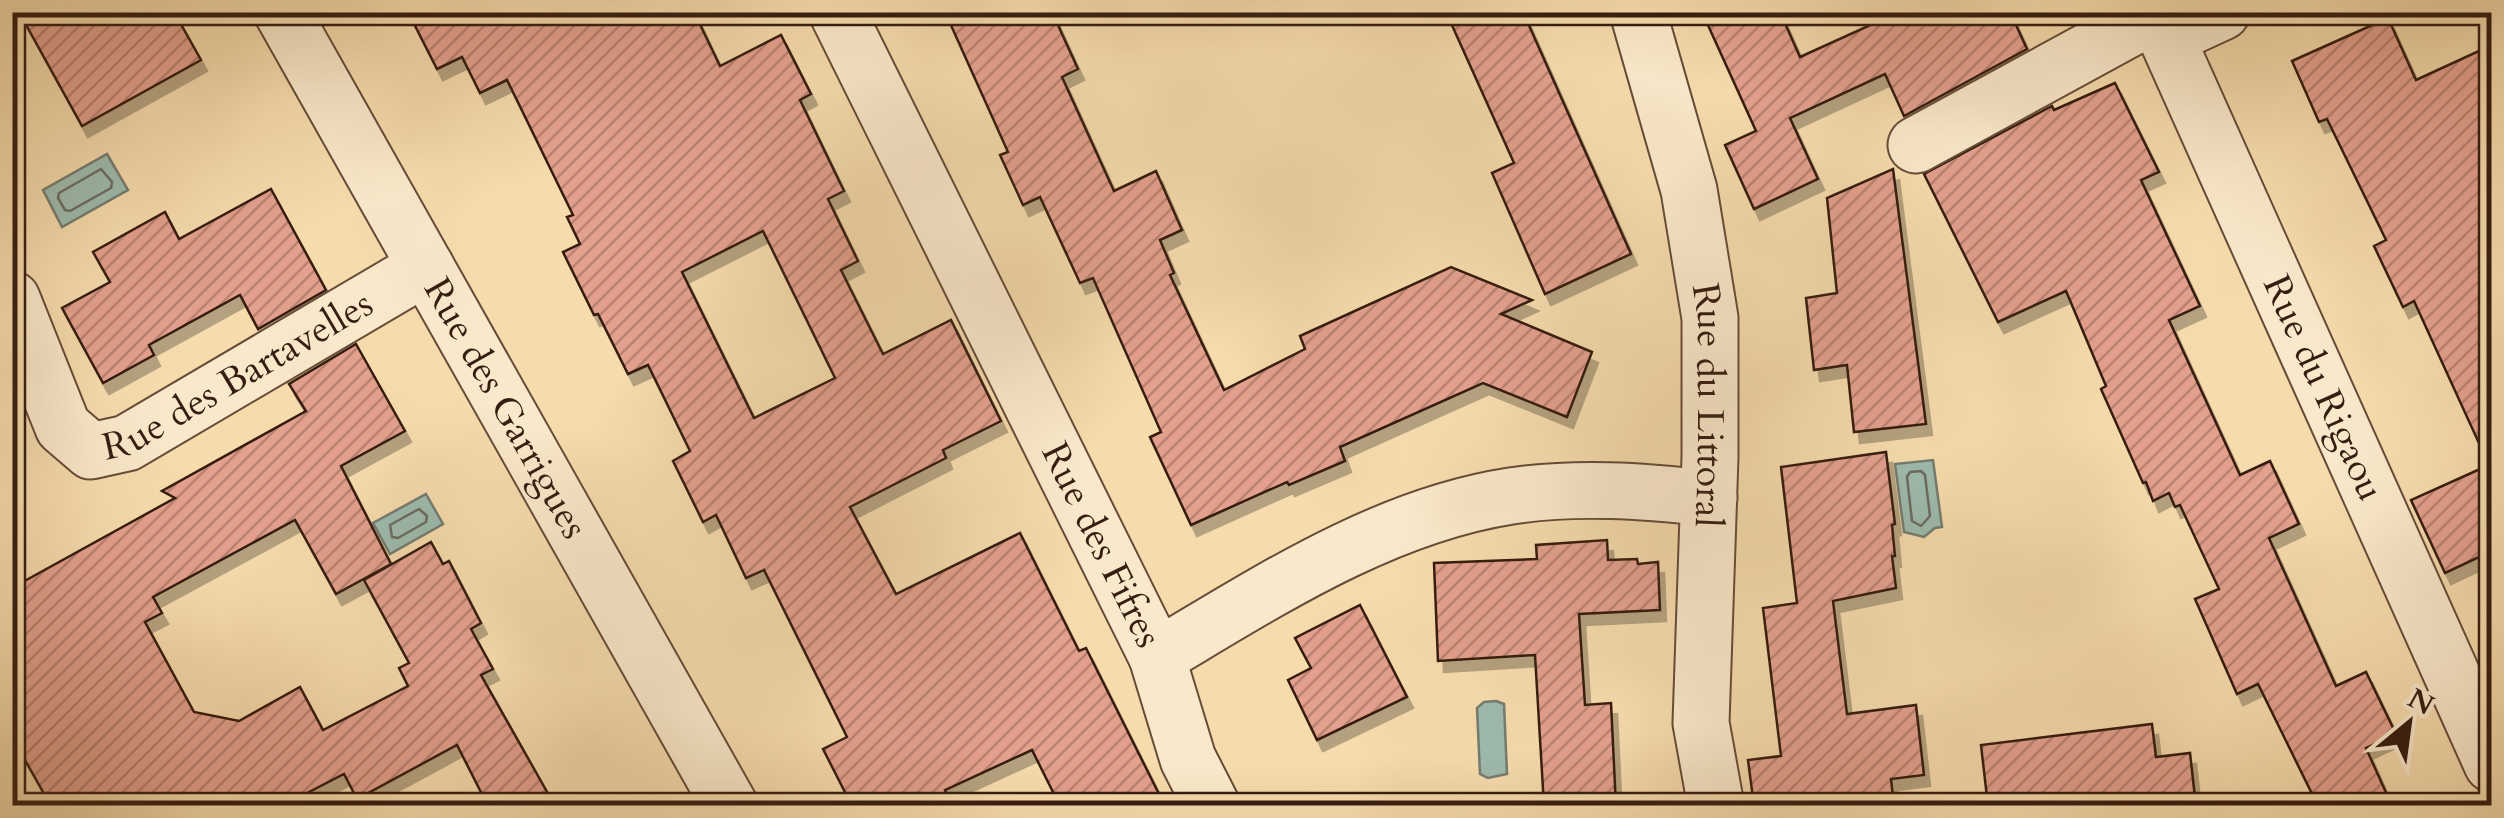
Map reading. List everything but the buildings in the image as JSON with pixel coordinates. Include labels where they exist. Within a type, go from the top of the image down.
[{"type":"street","name":"Rue des Garrigues","points":[[282,12],[730,806]]},
{"type":"street","name":"Rue des Fifres","points":[[837,12],[1157,657],[1286,581],[1409,522],[1510,496],[1624,489],[1709,498]]},
{"type":"street","name":"Rue du Littoral","points":[[1638,12],[1689,190],[1710,318],[1709,498],[1701,722],[1716,806]]},
{"type":"street","points":[[1916,145],[2160,22],[2222,12]]},
{"type":"street","name":"Rue du Rigaou","points":[[2160,22],[2479,705],[2492,764]]},
{"type":"street","name":"Rue des Bartavelles","points":[[12,300],[63,428],[90,450],[126,443],[426,267]]},
{"type":"street","points":[[1157,657],[1188,758],[1212,806]]},
{"type":"water","points":[[107,154],[128,190],[62,227],[43,190]]},
{"type":"water","points":[[1933,460],[1942,527],[1924,537],[1904,532],[1895,464]]},
{"type":"water","points":[[426,494],[443,524],[390,554],[373,523]]},
{"type":"water","points":[[1484,702],[1504,704],[1507,774],[1488,778],[1480,774],[1477,708]]}]
